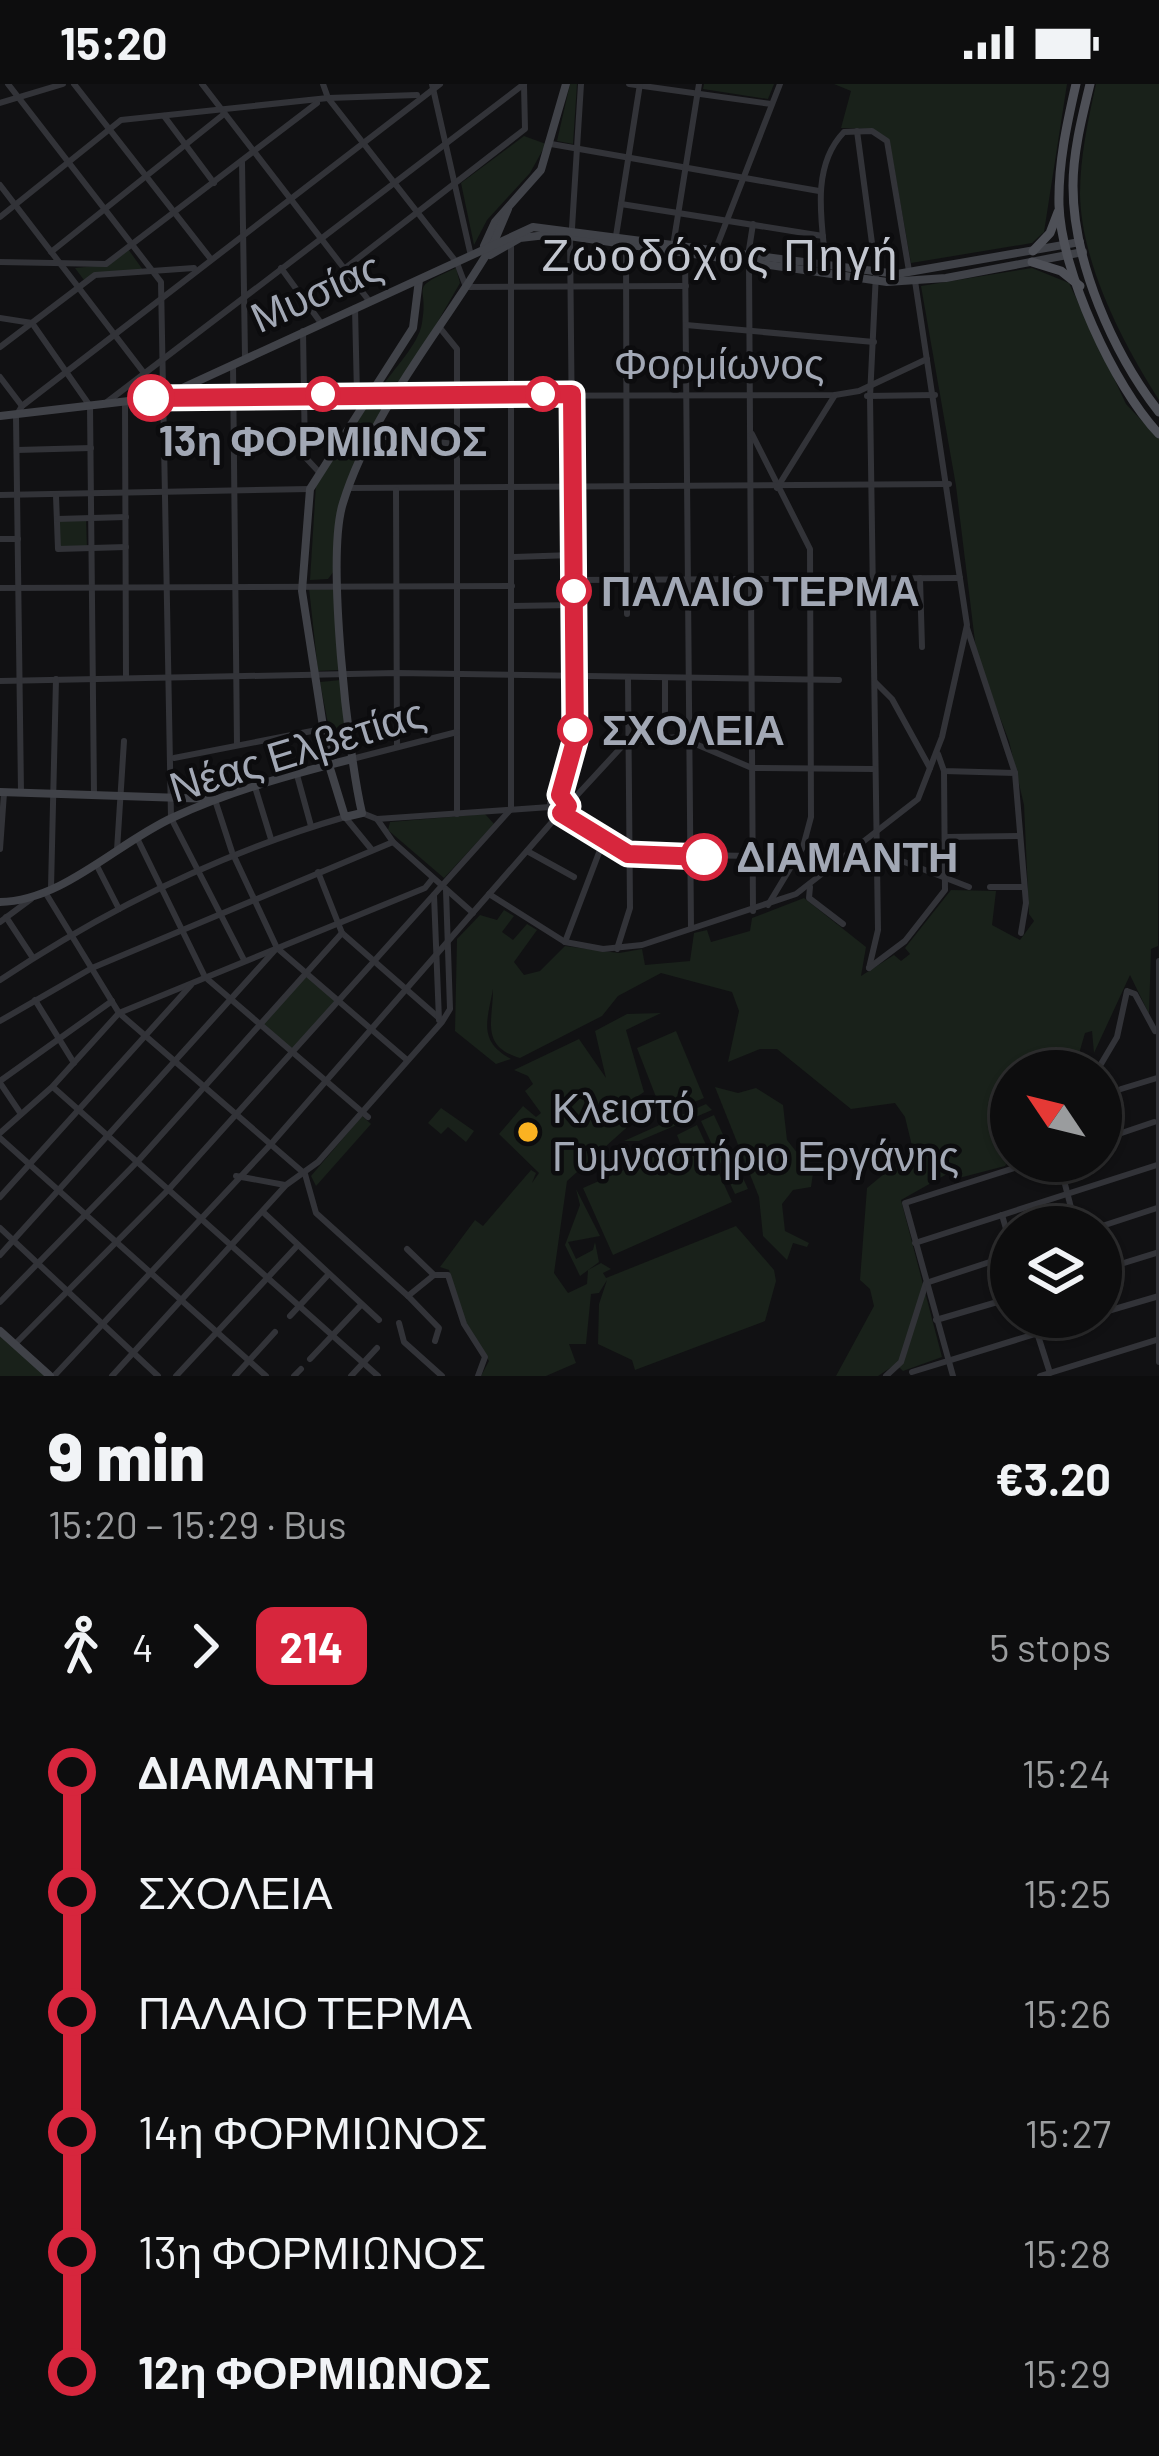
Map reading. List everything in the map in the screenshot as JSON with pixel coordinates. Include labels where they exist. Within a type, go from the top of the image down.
[{"type":"main road","points":[[1076,84],[1059,206],[1050,233],[1033,256],[1080,286]]},
{"type":"main road","points":[[1090,84],[1074,177],[1082,247],[1117,340],[1159,412]]},
{"type":"main road","points":[[1059,206],[1080,286],[1123,387],[1159,434]]},
{"type":"street","points":[[8,84],[154,270],[163,295],[166,676],[174,758],[171,818],[244,961]]},
{"type":"street","points":[[0,103],[63,84]]},
{"type":"street","points":[[74,84],[210,258]]},
{"type":"street","points":[[202,84],[370,302]]},
{"type":"street","points":[[323,84],[324,99],[457,262],[466,286]]},
{"type":"street","points":[[344,268],[525,129],[524,84]]},
{"type":"street","points":[[104,404],[524,84]]},
{"type":"street","points":[[362,813],[352,759],[337,539],[348,488],[466,286],[478,256],[541,170],[566,84]]},
{"type":"street","points":[[550,807],[560,795],[575,741],[571,232],[581,84]]},
{"type":"street","points":[[629,84],[699,88],[771,104]]},
{"type":"street","points":[[715,250],[780,84]]},
{"type":"street","points":[[21,792],[16,416],[22,406],[435,85],[455,184],[478,256]]},
{"type":"street","points":[[616,236],[640,85]]},
{"type":"street","points":[[673,246],[699,88]]},
{"type":"street","points":[[0,217],[122,120],[324,99],[420,95]]},
{"type":"street","points":[[0,262],[62,267],[106,264],[324,99]]},
{"type":"street","points":[[51,252],[223,112]]},
{"type":"street","points":[[164,116],[214,183]]},
{"type":"street","points":[[857,130],[876,277],[870,398],[878,930],[869,968],[905,941],[939,899],[945,882],[944,771],[938,751]]},
{"type":"street","points":[[826,266],[819,191],[836,140],[844,132],[857,130],[885,136],[949,484],[967,625],[1015,773],[1023,887],[1021,932]]},
{"type":"street","points":[[551,144],[819,191]]},
{"type":"street","points":[[242,162],[245,357]]},
{"type":"street","points":[[0,185],[144,373]]},
{"type":"street","points":[[621,204],[823,236]]},
{"type":"street","points":[[506,213],[508,229],[616,236],[876,277],[912,277],[1082,247]]},
{"type":"street","points":[[494,242],[506,213]]},
{"type":"street","points":[[753,911],[748,259],[754,224]]},
{"type":"street","name":"Μυσίας","points":[[163,397],[478,256],[520,230]]},
{"type":"street","points":[[478,256],[530,234],[571,232],[685,254],[826,266],[876,277]]},
{"type":"street","points":[[15,1344],[169,1189],[511,809],[512,241]]},
{"type":"street","points":[[626,244],[627,614]]},
{"type":"street","points":[[685,254],[691,929]]},
{"type":"street","points":[[0,347],[101,273],[198,268]]},
{"type":"street","points":[[281,268],[321,323]]},
{"type":"street","points":[[372,850],[345,817],[329,765],[302,583],[310,489],[363,395],[413,328],[419,280]]},
{"type":"street","points":[[466,286],[686,286]]},
{"type":"street","points":[[356,308],[363,395]]},
{"type":"street","points":[[0,318],[32,323],[90,406],[94,794]]},
{"type":"street","points":[[686,325],[874,342]]},
{"type":"street","points":[[440,328],[457,345],[457,814]]},
{"type":"street","points":[[303,331],[305,460],[320,472]]},
{"type":"street","name":"Φορμίωνος","points":[[0,416],[163,397],[835,394],[860,391],[928,359]]},
{"type":"street","points":[[233,362],[237,745]]},
{"type":"street","points":[[0,377],[22,406]]},
{"type":"street","points":[[860,391],[870,398],[934,395]]},
{"type":"street","points":[[777,488],[835,394]]},
{"type":"street","points":[[125,401],[126,677]]},
{"type":"street","points":[[750,430],[810,549],[813,770],[806,838],[768,905]]},
{"type":"street","points":[[375,436],[456,444]]},
{"type":"street","points":[[17,450],[91,448]]},
{"type":"street","points":[[348,488],[949,484]]},
{"type":"street","points":[[0,495],[310,489]]},
{"type":"street","points":[[396,490],[397,747]]},
{"type":"street","points":[[56,495],[58,549],[126,548]]},
{"type":"street","points":[[57,520],[126,517]]},
{"type":"street","points":[[0,539],[18,539]]},
{"type":"street","points":[[514,557],[573,555]]},
{"type":"street","points":[[920,578],[922,647]]},
{"type":"street","points":[[574,580],[960,578]]},
{"type":"street","points":[[0,588],[302,583],[512,586]]},
{"type":"street","points":[[511,606],[574,604]]},
{"type":"street","points":[[489,894],[566,942],[617,949],[753,911],[810,886],[914,804],[938,751],[967,625]]},
{"type":"street","points":[[0,681],[397,674],[839,680]]},
{"type":"street","points":[[617,949],[630,908],[628,677]]},
{"type":"street","points":[[665,678],[665,712]]},
{"type":"street","points":[[56,679],[56,793],[48,890],[71,934],[119,1013],[305,1174],[316,1213],[439,1328],[435,1341]]},
{"type":"street","points":[[873,681],[892,699],[930,768]]},
{"type":"street","points":[[174,758],[322,729]]},
{"type":"street","name":"Νέας Ελβετίας","points":[[32,899],[171,818],[215,800],[457,732]]},
{"type":"street","points":[[0,1330],[52,1376],[271,1144],[627,740],[690,740],[752,768],[874,769]]},
{"type":"street","points":[[117,850],[124,741]]},
{"type":"street","points":[[944,771],[1015,773]]},
{"type":"street","points":[[297,775],[311,826]]},
{"type":"street","points":[[255,788],[271,839]]},
{"type":"street","points":[[0,849],[2,792],[172,794],[215,800],[232,852],[277,947],[408,1061]]},
{"type":"street","points":[[560,795],[568,806]]},
{"type":"street","points":[[0,980],[71,934],[198,867],[271,839],[362,813],[377,819],[550,807],[628,854],[692,859],[754,856]]},
{"type":"street","points":[[377,819],[393,842],[473,913]]},
{"type":"street","points":[[946,837],[1019,836]]},
{"type":"street","points":[[137,838],[205,977],[365,1114]]},
{"type":"street","points":[[0,1021],[92,968],[393,842]]},
{"type":"street","points":[[566,942],[603,842]]},
{"type":"street","points":[[527,851],[574,877]]},
{"type":"street","points":[[876,851],[945,882],[969,887]]},
{"type":"street","points":[[95,863],[119,909]]},
{"type":"street","points":[[318,871],[341,928],[440,1020]]},
{"type":"street","points":[[266,1376],[0,1135],[52,1087],[119,1013],[277,947],[341,928],[425,888],[433,878]]},
{"type":"street","points":[[810,886],[809,898],[844,924]]},
{"type":"street","points":[[990,887],[1023,887]]},
{"type":"street","points":[[112,1376],[286,1185],[305,1174],[365,1114],[450,1009],[444,888]]},
{"type":"street","points":[[434,893],[440,1020]]},
{"type":"street","points":[[0,902],[32,899]]},
{"type":"street","points":[[32,899],[3,920],[33,958]]},
{"type":"street","points":[[0,1302],[206,1088],[341,928]]},
{"type":"street","points":[[0,1255],[277,947]]},
{"type":"street","points":[[1159,961],[1159,1362]]},
{"type":"street","points":[[0,1197],[193,982]]},
{"type":"street","points":[[1109,1050],[1117,1037],[1127,991],[1135,994],[1157,1034]]},
{"type":"street","points":[[35,1000],[74,1064]]},
{"type":"street","points":[[22,1114],[0,1082],[112,1001]]},
{"type":"street","points":[[1122,1090],[1157,1078]]},
{"type":"street","points":[[52,1087],[379,1376]]},
{"type":"street","points":[[1122,1133],[1156,1121]]},
{"type":"street","points":[[1029,1206],[1157,1165]]},
{"type":"street","points":[[953,1376],[905,1202],[990,1175]]},
{"type":"street","points":[[236,1176],[286,1185]]},
{"type":"street","points":[[0,1180],[8,1188]]},
{"type":"street","points":[[1064,1182],[1070,1206]]},
{"type":"street","points":[[1122,1219],[1157,1208]]},
{"type":"street","points":[[262,1212],[379,1320]]},
{"type":"street","points":[[915,1243],[990,1219]]},
{"type":"street","points":[[0,1228],[99,1326],[158,1376]]},
{"type":"street","points":[[176,1376],[298,1245]]},
{"type":"street","points":[[407,1249],[434,1275]]},
{"type":"street","points":[[1122,1263],[1158,1252]]},
{"type":"street","points":[[926,1283],[990,1262]]},
{"type":"street","points":[[290,1316],[328,1274]]},
{"type":"street","points":[[408,1296],[434,1275],[446,1274],[464,1324],[485,1358],[478,1376]]},
{"type":"street","points":[[886,1376],[897,1367],[926,1283]]},
{"type":"street","points":[[1122,1307],[1158,1296]]},
{"type":"street","points":[[310,1359],[362,1304]]},
{"type":"street","points":[[936,1320],[990,1304]]},
{"type":"street","points":[[399,1323],[404,1342],[442,1376]]},
{"type":"street","points":[[235,1376],[275,1332]]},
{"type":"street","points":[[913,1372],[1021,1338]]},
{"type":"street","points":[[1039,1338],[1050,1375]]},
{"type":"street","points":[[1040,1376],[1159,1339]]},
{"type":"street","points":[[351,1376],[377,1348]]},
{"type":"shaded area","points":[[570,84],[577,84],[573,144],[557,141]]},
{"type":"shaded area","points":[[704,84],[774,84],[768,99],[703,89]]},
{"type":"shaded area","points":[[834,84],[1067,84],[1044,232],[1032,243],[911,263],[889,139],[872,129],[841,128],[851,91]]},
{"type":"shaded area","points":[[1096,84],[1159,84],[1159,400],[1106,302],[1082,220],[1081,166]]},
{"type":"shaded area","points":[[524,136],[546,144],[530,173],[487,220],[474,245],[461,183]]},
{"type":"shaded area","points":[[128,249],[143,270],[96,273],[84,280],[75,268],[106,265]]},
{"type":"shaded area","points":[[456,268],[460,283],[399,389],[381,388],[420,331],[425,285]]},
{"type":"shaded area","points":[[1032,268],[1069,283],[1126,404],[1159,439],[1158,946],[1151,949],[1149,1014],[1130,975],[1095,1050],[1092,1031],[1085,1033],[1080,1050],[990,1050],[990,1170],[959,1178],[947,1174],[901,1200],[942,1357],[903,1371],[896,1364],[878,1376],[836,1376],[874,1306],[870,1289],[860,1280],[867,1188],[913,1150],[905,1117],[895,1103],[851,1109],[777,1049],[760,1049],[728,1062],[739,1011],[732,992],[661,973],[618,996],[602,1016],[520,1058],[507,1053],[494,1039],[493,989],[489,1037],[493,1045],[511,1059],[496,1064],[455,1031],[457,939],[480,915],[497,920],[504,910],[514,916],[502,932],[513,940],[527,924],[537,930],[514,962],[524,975],[540,971],[565,946],[619,953],[642,949],[645,965],[690,961],[694,933],[707,930],[711,942],[750,931],[752,918],[804,898],[866,947],[861,976],[894,955],[901,961],[910,954],[905,948],[951,890],[996,891],[992,925],[1020,940],[1034,921],[1029,914],[1024,805],[1009,741],[977,658],[956,486],[921,286]]},
{"type":"shaded area","points":[[372,399],[388,403],[356,463],[341,504],[334,571],[328,579],[310,580],[316,484]]},
{"type":"shaded area","points":[[86,519],[87,548],[59,548],[59,520]]},
{"type":"shaded area","points":[[309,588],[335,589],[340,670],[318,671]]},
{"type":"shaded area","points":[[341,680],[346,751],[334,755],[320,682]]},
{"type":"shaded area","points":[[485,814],[494,824],[444,878],[388,830],[390,822]]},
{"type":"shaded area","points":[[306,973],[338,999],[293,1053],[261,1025]]},
{"type":"shaded area","points":[[661,1013],[626,1030],[644,1092],[632,1100],[634,1121],[567,1181],[554,1273],[568,1293],[587,1284],[588,1270],[601,1263],[611,1269],[603,1273],[606,1278],[736,1226],[774,1270],[776,1281],[765,1321],[635,1370],[632,1360],[598,1344],[599,1304],[607,1280],[599,1293],[591,1294],[586,1344],[569,1344],[576,1363],[546,1376],[481,1376],[489,1361],[465,1323],[449,1270],[440,1267],[475,1220],[483,1226],[531,1170],[536,1173],[532,1183],[539,1173],[499,1134],[523,1106],[536,1117],[541,1113],[525,1091],[533,1084],[528,1076],[514,1070],[579,1039],[606,1078],[595,1031],[627,1014]]},
{"type":"shaded area","points":[[676,1031],[704,1098],[663,1115],[637,1048]]},
{"type":"shaded area","points":[[715,1087],[738,1093],[756,1088],[783,1105],[787,1140],[813,1173],[811,1187],[793,1190],[782,1204],[785,1231],[809,1243],[807,1247],[793,1243],[787,1260],[763,1236],[759,1197]]},
{"type":"shaded area","points":[[706,1104],[712,1110],[639,1141],[624,1141]]},
{"type":"shaded area","points":[[441,1108],[474,1131],[466,1142],[448,1127],[441,1134],[428,1123]]},
{"type":"shaded area","points":[[714,1115],[748,1189],[735,1194],[701,1121]]},
{"type":"shaded area","points":[[362,1116],[371,1124],[316,1186],[311,1176]]},
{"type":"shaded area","points":[[697,1125],[732,1202],[613,1255],[583,1188],[681,1145],[677,1135]]},
{"type":"shaded area","points":[[576,1189],[600,1236],[568,1242],[576,1259],[593,1250],[595,1242],[599,1262],[580,1276],[565,1245],[580,1205]]},
{"type":"shaded area","points":[[0,1334],[45,1376],[0,1376]]},
{"type":"bus line","name":"214","points":[[151,398],[572,394],[575,741],[560,795],[568,806],[561,813],[628,854],[704,857]]},
{"type":"place","name":"13η ΦΟΡΜΙΩΝΟΣ","points":[[323,394]]},
{"type":"place","name":"ΠΑΛΑΙΟ ΤΕΡΜΑ","points":[[574,591]]},
{"type":"place","name":"ΣΧΟΛΕΙΑ","points":[[575,730]]},
{"type":"place","name":"ΔΙΑΜΑΝΤΗ","points":[[704,857]]},
{"type":"place","name":"Κλειστό Γυμναστήριο Εργάνης","points":[[528,1132]]},
{"type":"district","name":"Ζωοδόχος Πηγή","points":[[721,255]]}]
